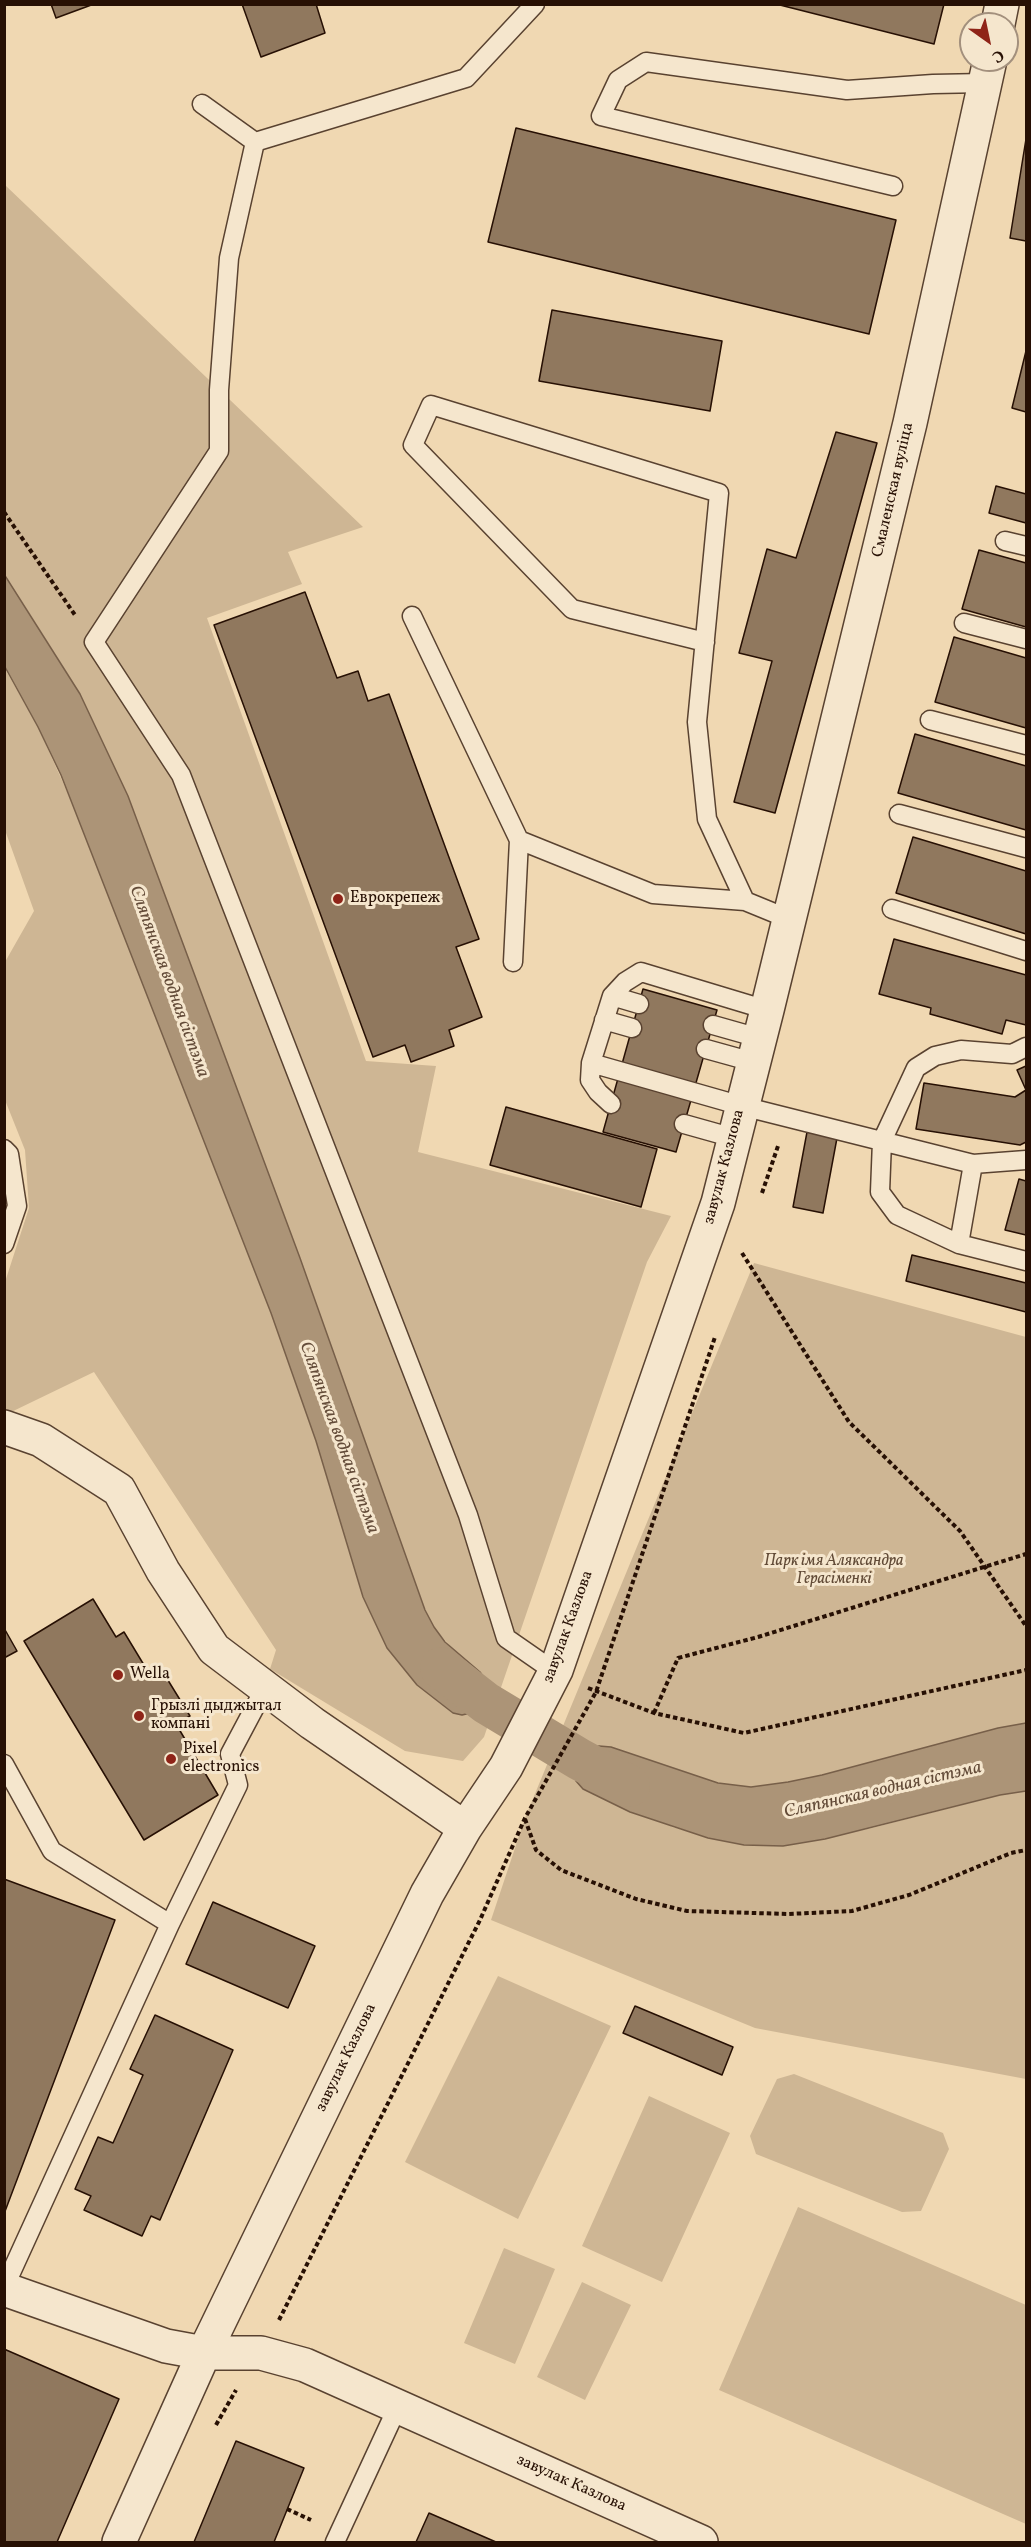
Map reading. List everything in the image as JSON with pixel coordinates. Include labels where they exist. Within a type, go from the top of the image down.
[{"type":"street","name":"Смаленская вуліца","points":[[789,919],[910,423],[988,72]]},
{"type":"street","name":"завулак Казлова","points":[[118,2542],[204,2353],[427,1894],[465,1828],[506,1767],[555,1672],[718,1203],[789,919]]},
{"type":"street","points":[[4,1427],[41,1440],[118,1490],[163,1572],[214,1650],[312,1723],[465,1828]]},
{"type":"street","points":[[4,2288],[166,2346],[204,2353]]},
{"type":"street","name":"завулак Казлова","points":[[204,2353],[261,2353],[305,2365],[701,2542]]},
{"type":"lane","points":[[255,142],[466,78],[535,4]]},
{"type":"lane","points":[[893,186],[601,116],[618,80],[646,62],[847,90],[933,84],[988,72]]},
{"type":"lane","points":[[202,104],[255,142]]},
{"type":"lane","points":[[255,142],[229,258],[219,390],[219,451],[94,642],[181,775],[468,1515],[506,1638],[555,1672]]},
{"type":"lane","points":[[705,642],[572,609],[413,445],[431,405],[719,493],[705,642],[697,722],[707,819],[745,901]]},
{"type":"lane","points":[[1005,541],[1026,546]]},
{"type":"lane","points":[[412,616],[519,840],[513,962]]},
{"type":"lane","points":[[964,623],[1026,639]]},
{"type":"lane","points":[[930,720],[1026,745]]},
{"type":"lane","points":[[899,814],[1026,848]]},
{"type":"lane","points":[[519,840],[653,894],[745,901],[789,919]]},
{"type":"lane","points":[[892,909],[1026,951]]},
{"type":"lane","points":[[611,1104],[598,1092],[590,1080],[591,1063],[612,996],[625,982],[641,972],[760,1037]]},
{"type":"lane","points":[[612,996],[639,1004]]},
{"type":"lane","points":[[604,1020],[632,1028]]},
{"type":"lane","points":[[712,1025],[760,1037]]},
{"type":"lane","points":[[706,1049],[760,1037]]},
{"type":"lane","points":[[1026,1047],[1012,1054],[961,1050],[935,1056],[916,1068],[882,1141],[879,1192],[897,1215],[958,1244],[1026,1261]]},
{"type":"lane","points":[[591,1063],[742,1106],[973,1164],[1026,1160]]},
{"type":"lane","points":[[684,1124],[734,1138]]},
{"type":"lane","points":[[4,1149],[9,1154],[17,1206],[4,1244]]},
{"type":"lane","points":[[958,1244],[973,1164]]},
{"type":"lane","points":[[4,2288],[170,1924],[238,1785],[230,1754],[265,1688]]},
{"type":"lane","points":[[4,1764],[52,1851],[170,1924]]},
{"type":"lane","points":[[335,2542],[398,2406]]},
{"type":"path","points":[[4,512],[94,642]]},
{"type":"path","points":[[742,1253],[849,1422],[960,1530],[1026,1626]]},
{"type":"path","points":[[654,1713],[678,1658],[758,1636],[1026,1554]]},
{"type":"path","points":[[555,1672],[596,1692],[654,1713],[744,1732],[1026,1670]]},
{"type":"path","points":[[214,2428],[224,2408],[261,2353],[295,2292],[480,1920],[525,1818],[596,1692]]},
{"type":"path","points":[[486,1796],[525,1818],[536,1850],[561,1870],[636,1899],[687,1911],[788,1914],[852,1911],[909,1895],[1011,1853],[1026,1850]]},
{"type":"green space","points":[[5,185],[363,527],[288,552],[302,584],[207,618],[366,1061],[436,1066],[418,1152],[671,1216],[647,1262],[484,1737],[463,1761],[405,1751],[270,1669],[276,1650],[94,1372],[5,1415],[5,1282],[29,1208],[25,1150],[5,1100],[5,962],[34,911],[5,830],[4,667],[38,727],[83,827],[271,1313],[316,1441],[353,1562],[387,1648],[417,1685],[453,1713],[470,1714],[460,1657],[433,1627],[417,1591],[127,796],[80,694],[5,574]]},
{"type":"green space","name":"Парк імя Аляксандра Герасіменкі","points":[[754,1263],[1026,1337],[1026,1723],[998,1728],[822,1775],[751,1787],[718,1783],[625,1752],[599,1746],[672,1827],[744,1845],[783,1846],[872,1828],[1000,1795],[1026,1791],[1026,2079],[755,2028],[491,1920],[525,1818]]},
{"type":"green space","points":[[498,1976],[611,2026],[518,2219],[405,2162]]},
{"type":"green space","points":[[794,2074],[943,2133],[949,2149],[921,2211],[902,2212],[756,2154],[750,2136],[777,2079]]},
{"type":"green space","points":[[649,2096],[730,2133],[662,2282],[582,2246]]},
{"type":"green space","points":[[798,2207],[1026,2305],[1026,2524],[719,2390]]},
{"type":"green space","points":[[504,2248],[555,2269],[515,2364],[464,2343]]},
{"type":"green space","points":[[582,2282],[631,2305],[585,2400],[537,2377]]},
{"type":"water","points":[[4,574],[80,694],[128,796],[300,1258],[425,1610],[445,1642],[480,1672],[490,1687],[490,1695],[479,1711],[462,1715],[453,1713],[417,1685],[387,1648],[363,1597],[316,1441],[271,1313],[61,775],[5,667]]},
{"type":"water","points":[[1026,1723],[1026,1791],[1000,1795],[825,1839],[783,1846],[744,1845],[708,1838],[630,1812],[583,1789],[576,1781],[573,1771],[587,1750],[599,1746],[611,1747],[718,1783],[751,1787],[822,1775],[998,1728]]},
{"type":"building","points":[[51,4],[94,4],[56,18]]},
{"type":"building","points":[[242,4],[316,4],[325,33],[261,57]]},
{"type":"building","points":[[776,4],[944,4],[934,44]]},
{"type":"building","points":[[516,128],[896,220],[869,334],[488,242]]},
{"type":"building","points":[[1026,139],[1026,241],[1010,238]]},
{"type":"building","points":[[552,310],[722,341],[710,411],[539,381]]},
{"type":"building","points":[[1026,351],[1026,412],[1012,408]]},
{"type":"building","points":[[836,432],[877,443],[775,813],[734,802],[772,661],[739,653],[767,549],[796,558]]},
{"type":"building","points":[[996,486],[1026,494],[1026,523],[989,513]]},
{"type":"building","points":[[979,550],[1026,563],[1026,627],[962,609]]},
{"type":"building","points":[[305,592],[337,678],[358,671],[368,701],[389,694],[479,939],[456,947],[482,1017],[449,1030],[454,1046],[411,1062],[405,1045],[373,1057],[214,625]]},
{"type":"building","points":[[954,637],[1026,658],[1026,728],[935,702]]},
{"type":"building","points":[[915,734],[1026,766],[1026,830],[898,793]]},
{"type":"building","points":[[913,837],[1026,871],[1026,934],[896,893]]},
{"type":"building","points":[[894,939],[1026,975],[1026,1025],[1006,1020],[1002,1034],[930,1014],[931,1008],[879,994]]},
{"type":"building","points":[[643,989],[717,1010],[676,1152],[603,1132]]},
{"type":"building","points":[[1026,1066],[1026,1090],[1017,1070]]},
{"type":"building","points":[[924,1083],[1015,1097],[1026,1090],[1026,1142],[1020,1145],[916,1129]]},
{"type":"building","points":[[506,1107],[657,1149],[641,1207],[490,1165]]},
{"type":"building","points":[[807,1132],[837,1138],[823,1213],[793,1207]]},
{"type":"building","points":[[1019,1179],[1026,1181],[1026,1235],[1005,1230]]},
{"type":"building","points":[[912,1255],[1026,1283],[1026,1312],[906,1281]]},
{"type":"building","points":[[93,1599],[116,1637],[124,1632],[147,1670],[158,1664],[190,1716],[176,1724],[218,1795],[144,1840],[24,1641]]},
{"type":"building","points":[[4,1628],[17,1651],[4,1658]]},
{"type":"building","points":[[4,1879],[115,1920],[4,2214]]},
{"type":"building","points":[[213,1902],[315,1946],[288,2008],[186,1964]]},
{"type":"building","points":[[635,2006],[733,2047],[722,2075],[623,2033]]},
{"type":"building","points":[[155,2015],[233,2050],[160,2220],[151,2216],[142,2236],[84,2210],[91,2196],[75,2189],[98,2137],[113,2143],[143,2075],[130,2069]]},
{"type":"building","points":[[4,2349],[119,2399],[57,2542],[4,2542]]},
{"type":"building","points":[[236,2441],[304,2468],[274,2542],[194,2542]]},
{"type":"building","points":[[429,2513],[496,2542],[416,2542]]},
{"type":"waterway","name":"Сляпянская водная сістэма","points":[[441,1668],[486,1703],[629,1786]]},
{"type":"place","name":"Еврокрепеж","points":[[338,899]]},
{"type":"place","name":"Wella","points":[[118,1675]]},
{"type":"place","name":"Грызлі дыджытал компані","points":[[139,1716]]},
{"type":"place","name":"Pixel electronics","points":[[171,1759]]}]
